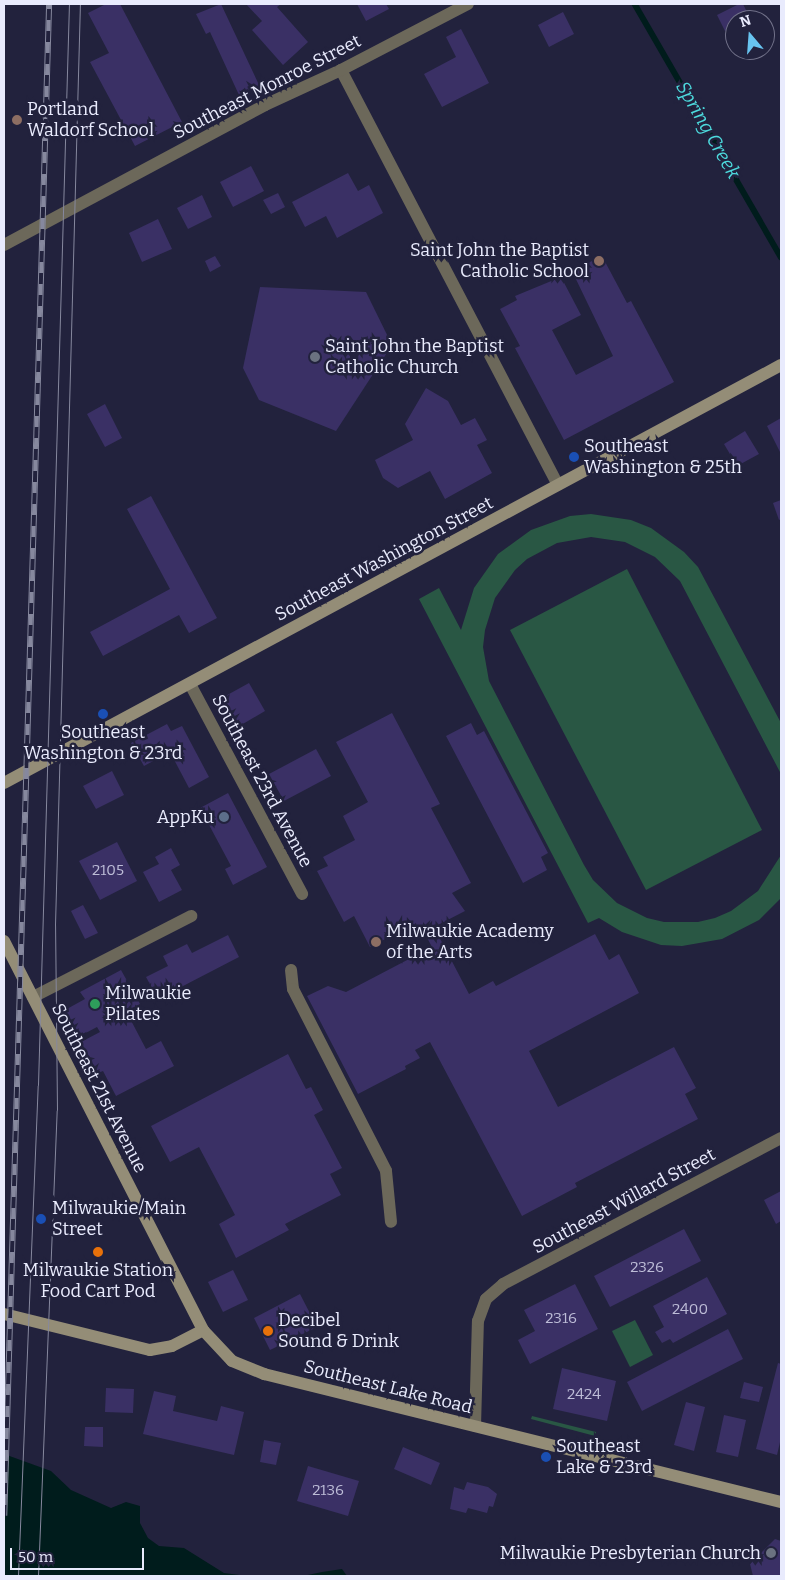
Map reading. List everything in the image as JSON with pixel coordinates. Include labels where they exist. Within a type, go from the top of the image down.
[{"type":"street","name":"Southeast Monroe Street","points":[[4,245],[265,104],[341,70],[468,4]]},
{"type":"street","points":[[341,70],[558,485]]},
{"type":"street","name":"Southeast Washington Street","points":[[4,783],[781,365]]},
{"type":"street","name":"Southeast 23rd Avenue","points":[[190,684],[302,894]]},
{"type":"street","points":[[33,997],[191,916]]},
{"type":"street","name":"Southeast 21st Avenue","points":[[4,941],[203,1330]]},
{"type":"street","points":[[291,970],[293,989],[386,1171],[391,1222]]},
{"type":"street","name":"Southeast Willard Street","points":[[475,1426],[478,1321],[486,1299],[503,1284],[781,1138]]},
{"type":"street","points":[[4,1314],[150,1350],[172,1346],[203,1330]]},
{"type":"street","name":"Southeast Lake Road","points":[[203,1330],[224,1355],[248,1369],[781,1502]]},
{"type":"green space","points":[[591,514],[631,520],[651,528],[684,552],[698,567],[781,723],[781,774],[680,581],[655,557],[625,542],[591,537],[557,543],[527,559],[515,570],[495,598],[485,630],[483,647],[489,681],[584,865],[593,880],[617,903],[647,918],[664,922],[698,922],[715,918],[731,911],[758,891],[781,855],[781,898],[759,920],[722,939],[682,946],[661,945],[622,932],[599,918],[588,923],[419,599],[439,588],[461,630],[474,588],[498,554],[531,530],[570,516]]},
{"type":"green space","points":[[627,569],[762,830],[646,890],[510,630]]},
{"type":"green space","points":[[635,1320],[653,1355],[630,1367],[612,1331]]},
{"type":"green space","points":[[532,1416],[596,1432],[595,1436],[531,1419]]},
{"type":"shaded area","points":[[4,1454],[51,1471],[71,1490],[111,1508],[126,1502],[140,1506],[140,1523],[148,1538],[159,1546],[184,1548],[224,1573],[247,1576],[4,1576]]},
{"type":"shaded area","points":[[342,1569],[347,1576],[303,1576],[322,1572]]},
{"type":"building","points":[[106,4],[120,4],[182,122],[135,146],[90,62],[109,53],[88,13]]},
{"type":"building","points":[[221,4],[259,85],[239,95],[210,32],[206,34],[196,14]]},
{"type":"building","points":[[246,4],[281,4],[277,7],[308,42],[283,65],[252,30],[262,21]]},
{"type":"building","points":[[357,4],[386,4],[389,9],[366,21]]},
{"type":"building","points":[[743,4],[746,10],[727,10]]},
{"type":"building","points":[[725,11],[725,31],[717,15]]},
{"type":"building","points":[[563,12],[574,34],[549,47],[538,25]]},
{"type":"building","points":[[461,29],[489,83],[442,107],[424,74],[456,57],[446,37]]},
{"type":"building","points":[[251,166],[264,191],[233,207],[220,182]]},
{"type":"building","points":[[348,173],[358,191],[369,185],[383,213],[337,238],[326,216],[305,227],[292,202]]},
{"type":"building","points":[[278,193],[285,207],[271,214],[263,200]]},
{"type":"building","points":[[202,195],[212,217],[188,229],[177,208]]},
{"type":"building","points":[[158,219],[172,249],[142,262],[129,233]]},
{"type":"building","points":[[215,256],[221,266],[210,272],[205,261]]},
{"type":"building","points":[[602,256],[627,303],[631,301],[674,382],[564,440],[515,348],[520,346],[500,309],[517,300],[515,296],[561,277],[581,315],[552,330],[576,375],[613,356],[572,271]]},
{"type":"building","name":"Saint John the Baptist Catholic Church","points":[[260,287],[366,292],[392,345],[336,431],[259,400],[243,368]]},
{"type":"building","points":[[426,388],[448,401],[461,425],[475,418],[487,440],[477,445],[492,473],[445,499],[430,471],[398,488],[383,478],[375,460],[413,440],[405,424]]},
{"type":"building","points":[[105,404],[122,438],[105,447],[87,414]]},
{"type":"building","points":[[781,418],[781,454],[767,426]]},
{"type":"building","points":[[745,431],[759,454],[737,466],[724,444]]},
{"type":"building","points":[[151,496],[217,618],[189,633],[179,615],[103,656],[90,632],[170,589],[127,509]]},
{"type":"building","points":[[781,500],[781,519],[779,520],[773,503]]},
{"type":"building","points":[[249,683],[265,711],[236,728],[220,699]]},
{"type":"building","points":[[392,713],[440,804],[431,808],[471,883],[452,893],[465,911],[434,927],[469,994],[493,981],[496,986],[595,934],[609,960],[619,954],[639,993],[529,1051],[558,1107],[674,1047],[696,1088],[685,1094],[698,1119],[575,1183],[577,1187],[522,1216],[430,1042],[415,1050],[420,1058],[405,1066],[406,1069],[358,1094],[307,996],[328,986],[346,992],[432,947],[424,932],[419,935],[414,924],[370,947],[354,916],[344,922],[317,871],[328,866],[323,857],[355,840],[343,816],[368,802],[336,742]]},
{"type":"building","points":[[471,723],[477,735],[484,731],[548,853],[541,857],[547,870],[523,883],[446,736]]},
{"type":"building","points":[[167,724],[171,731],[182,726],[209,777],[189,788],[170,752],[144,766],[131,743]]},
{"type":"building","points":[[316,749],[331,776],[284,801],[269,774]]},
{"type":"building","points":[[112,771],[124,795],[96,809],[83,786]]},
{"type":"building","points":[[228,793],[267,867],[233,885],[225,869],[231,866],[200,808]]},
{"type":"building","points":[[117,842],[137,881],[100,900],[79,861]]},
{"type":"building","points":[[171,848],[180,865],[171,870],[182,890],[159,902],[143,872],[159,864],[155,857]]},
{"type":"building","points":[[83,905],[98,933],[85,939],[71,911]]},
{"type":"building","points":[[228,935],[239,957],[158,999],[146,977],[168,966],[163,956],[187,944],[192,953]]},
{"type":"building","points":[[121,970],[140,1004],[126,1011],[146,1049],[161,1041],[174,1066],[116,1096],[103,1071],[98,1073],[81,1042],[100,1032],[97,1027],[80,1036],[65,1010],[85,999],[80,992]]},
{"type":"building","points":[[288,1054],[306,1089],[311,1087],[323,1110],[314,1115],[342,1168],[330,1174],[341,1195],[285,1224],[289,1230],[236,1258],[219,1224],[235,1215],[199,1147],[170,1162],[151,1126]]},
{"type":"building","points":[[781,1191],[781,1221],[776,1224],[764,1200]]},
{"type":"building","points":[[684,1229],[701,1261],[610,1307],[594,1276]]},
{"type":"building","points":[[233,1270],[248,1300],[223,1312],[208,1282]]},
{"type":"building","points":[[707,1277],[727,1314],[673,1343],[670,1339],[662,1343],[655,1332],[664,1327],[653,1306]]},
{"type":"building","points":[[575,1284],[598,1329],[530,1364],[518,1340],[535,1331],[524,1310]]},
{"type":"building","points":[[300,1294],[317,1327],[270,1350],[254,1318]]},
{"type":"building","points":[[728,1329],[743,1359],[642,1411],[627,1382]]},
{"type":"building","points":[[778,1363],[781,1364],[781,1438],[777,1455],[756,1449]]},
{"type":"building","points":[[562,1368],[616,1381],[607,1421],[553,1409]]},
{"type":"building","points":[[744,1382],[763,1387],[759,1402],[740,1398]]},
{"type":"building","points":[[106,1388],[134,1389],[133,1413],[105,1412]]},
{"type":"building","points":[[154,1391],[176,1396],[173,1411],[217,1421],[221,1406],[244,1412],[234,1455],[143,1434]]},
{"type":"building","points":[[686,1402],[705,1407],[694,1451],[674,1445]]},
{"type":"building","points":[[724,1415],[746,1420],[738,1457],[716,1452]]},
{"type":"building","points":[[85,1427],[103,1427],[103,1447],[84,1446]]},
{"type":"building","points":[[264,1440],[281,1443],[276,1465],[260,1462]]},
{"type":"building","points":[[403,1447],[440,1463],[431,1485],[394,1469]]},
{"type":"building","points":[[308,1466],[359,1481],[348,1516],[297,1501]]},
{"type":"building","points":[[467,1482],[488,1487],[497,1494],[493,1507],[489,1506],[487,1513],[468,1508],[466,1513],[450,1509],[454,1487],[464,1490]]},
{"type":"building","name":"Milwaukie Presbyterian Church","points":[[775,1539],[781,1541],[781,1576],[753,1576],[750,1564]]},
{"type":"waterway","name":"Spring Creek","points":[[635,4],[781,257]]},
{"type":"tram line","points":[[18,1576],[38,1085],[69,4]]},
{"type":"tram line","points":[[38,1576],[57,1110],[55,925],[80,4]]},
{"type":"railway","points":[[4,1516],[49,4]]},
{"type":"place","name":"Portland Waldorf School","points":[[17,120]]},
{"type":"place","name":"Saint John the Baptist Catholic School","points":[[599,261]]},
{"type":"place","name":"Saint John the Baptist Catholic Church","points":[[315,357]]},
{"type":"place","name":"Southeast Washington & 25th","points":[[574,457]]},
{"type":"place","name":"Southeast Washington & 23rd","points":[[103,714]]},
{"type":"place","name":"AppKu","points":[[224,817]]},
{"type":"place","name":"Milwaukie Academy of the Arts","points":[[376,942]]},
{"type":"place","name":"Milwaukie Pilates","points":[[95,1004]]},
{"type":"place","name":"Milwaukie/Main Street","points":[[41,1219]]},
{"type":"place","name":"Milwaukie Station Food Cart Pod","points":[[98,1252]]},
{"type":"place","name":"Decibel Sound & Drink","points":[[268,1331]]},
{"type":"place","name":"Southeast Lake & 23rd","points":[[546,1457]]},
{"type":"place","name":"Milwaukie Presbyterian Church","points":[[771,1553]]}]
